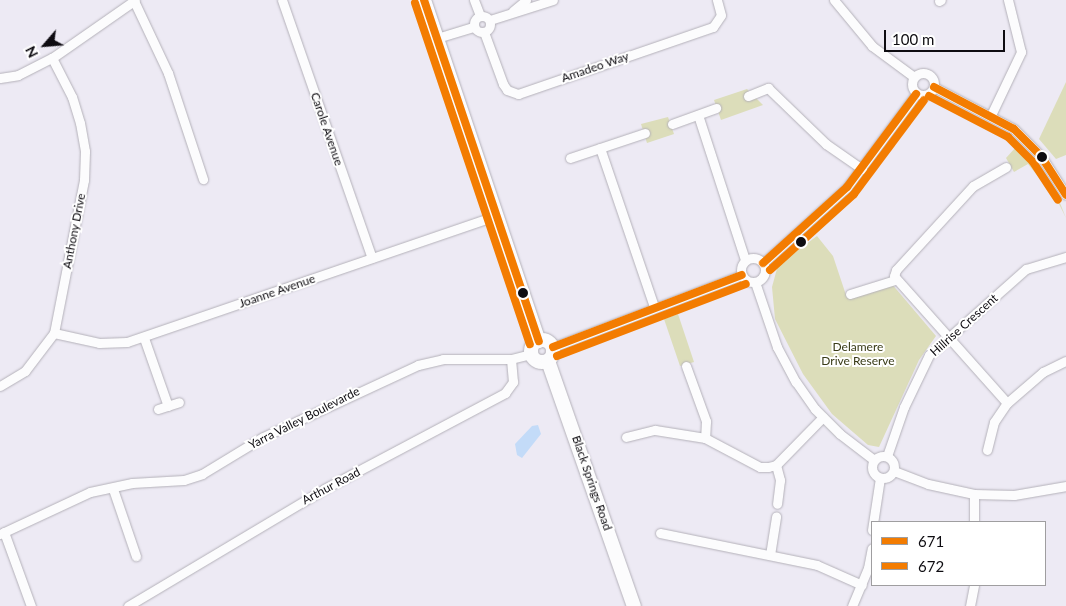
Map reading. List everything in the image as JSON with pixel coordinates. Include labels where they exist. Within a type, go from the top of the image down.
[{"type":"main road","points":[[424,0],[539,341]]},
{"type":"main road","points":[[539,341],[545,341],[552,347],[552,356],[548,361],[538,362],[532,354],[534,344],[539,341]]},
{"type":"main road","name":"Black Springs Road","points":[[548,361],[634,606]]},
{"type":"street","points":[[0,78],[18,75],[52,58],[134,0],[168,74],[203,179]]},
{"type":"street","name":"Carole Avenue","points":[[282,0],[372,258]]},
{"type":"street","points":[[474,0],[480,16],[490,20],[553,0]]},
{"type":"street","points":[[510,13],[526,0]]},
{"type":"street","name":"Amadeo Way","points":[[484,32],[503,84],[507,90],[518,94],[713,27],[721,15],[717,0]]},
{"type":"street","points":[[834,0],[872,46],[914,77]]},
{"type":"street","points":[[991,115],[1021,52],[1008,0]]},
{"type":"street","points":[[474,27],[475,20],[480,16]]},
{"type":"street","points":[[437,38],[474,27],[484,32],[490,27],[490,20]]},
{"type":"street","name":"Anthony Drive","points":[[0,386],[25,371],[54,333],[84,180],[85,151],[72,97],[52,58]]},
{"type":"street","points":[[920,73],[928,74],[933,80],[934,87],[927,95],[916,94],[912,88],[914,77],[920,73]]},
{"type":"street","points":[[934,87],[991,115],[1014,129],[1041,156],[1066,195]]},
{"type":"street","points":[[748,96],[768,88],[826,144],[862,169]]},
{"type":"street","points":[[763,262],[826,208],[862,169],[916,94]]},
{"type":"street","points":[[672,124],[716,108]]},
{"type":"street","points":[[698,115],[745,260]]},
{"type":"street","points":[[570,158],[645,133]]},
{"type":"street","points":[[600,148],[654,307]]},
{"type":"street","points":[[894,280],[896,270],[973,186],[1006,167]]},
{"type":"street","name":"Joanne Avenue","points":[[54,333],[114,344],[144,338],[498,216]]},
{"type":"street","points":[[753,257],[763,262],[764,276],[755,282],[747,281],[742,276],[740,268],[745,260],[753,257]]},
{"type":"street","name":"Hillrise Crescent","points":[[887,456],[924,362],[948,338],[1026,269],[1066,257]]},
{"type":"street","points":[[552,347],[654,307],[742,276]]},
{"type":"street","points":[[850,294],[894,280]]},
{"type":"street","points":[[894,280],[1007,403]]},
{"type":"street","points":[[755,282],[785,365],[823,417],[874,460]]},
{"type":"street","points":[[144,338],[168,406]]},
{"type":"street","name":"Yarra Valley Boulevarde","points":[[2,533],[71,499],[132,483],[184,480],[202,474],[263,437],[418,365],[443,359],[510,359],[532,354]]},
{"type":"street","name":"Arthur Road","points":[[128,606],[324,489],[506,392],[514,382],[510,359]]},
{"type":"street","points":[[986,450],[994,422],[1007,403],[1043,372],[1066,361]]},
{"type":"street","points":[[686,366],[706,421],[705,438]]},
{"type":"street","points":[[158,409],[179,402]]},
{"type":"street","points":[[626,437],[655,430],[705,438],[760,467],[776,465],[823,417]]},
{"type":"street","points":[[874,460],[887,456],[892,460],[894,471],[890,476],[880,478]]},
{"type":"street","points":[[874,460],[873,471],[880,478]]},
{"type":"street","points":[[776,465],[780,480],[777,504]]},
{"type":"street","points":[[894,471],[928,484],[974,494],[1014,495],[1066,486]]},
{"type":"street","points":[[873,521],[880,478]]},
{"type":"street","points":[[113,488],[136,556]]},
{"type":"street","points":[[974,494],[974,521]]},
{"type":"street","points":[[770,555],[776,516]]},
{"type":"street","points":[[660,532],[817,566],[862,584]]},
{"type":"street","points":[[2,533],[31,606]]},
{"type":"street","points":[[852,606],[862,584],[871,552]]},
{"type":"street","points":[[970,606],[974,586]]},
{"type":"green space","points":[[1066,82],[1066,155],[1056,159],[1039,139]]},
{"type":"green space","points":[[747,89],[763,105],[721,120],[714,100]]},
{"type":"green space","points":[[668,117],[674,134],[647,143],[641,124]]},
{"type":"green space","points":[[979,118],[1019,145],[1056,193],[1066,218],[1057,200],[1028,164],[1014,172],[1006,158],[1016,147]]},
{"type":"green space","name":"Delamere Drive Reserve","points":[[817,236],[833,256],[847,298],[891,283],[936,336],[919,360],[879,447],[868,445],[832,414],[803,374],[775,319],[772,287],[778,265]]},
{"type":"green space","points":[[678,314],[694,362],[680,366],[664,319]]},
{"type":"water","points":[[538,425],[541,434],[522,458],[517,455],[515,444],[532,426]]},
{"type":"transit line","name":"671","points":[[424,0],[539,341]]},
{"type":"transit line","name":"672","points":[[415,3],[530,344]]},
{"type":"transit line","name":"671","points":[[934,87],[1014,129],[1041,156],[1066,195]]},
{"type":"transit line","name":"671","points":[[763,263],[847,187],[916,94]]},
{"type":"transit line","name":"672","points":[[929,96],[1008,137],[1033,162],[1058,200]]},
{"type":"transit line","name":"672","points":[[770,270],[854,194],[924,100]]},
{"type":"transit line","name":"671","points":[[553,347],[742,275]]},
{"type":"transit line","name":"672","points":[[557,356],[746,284]]}]
